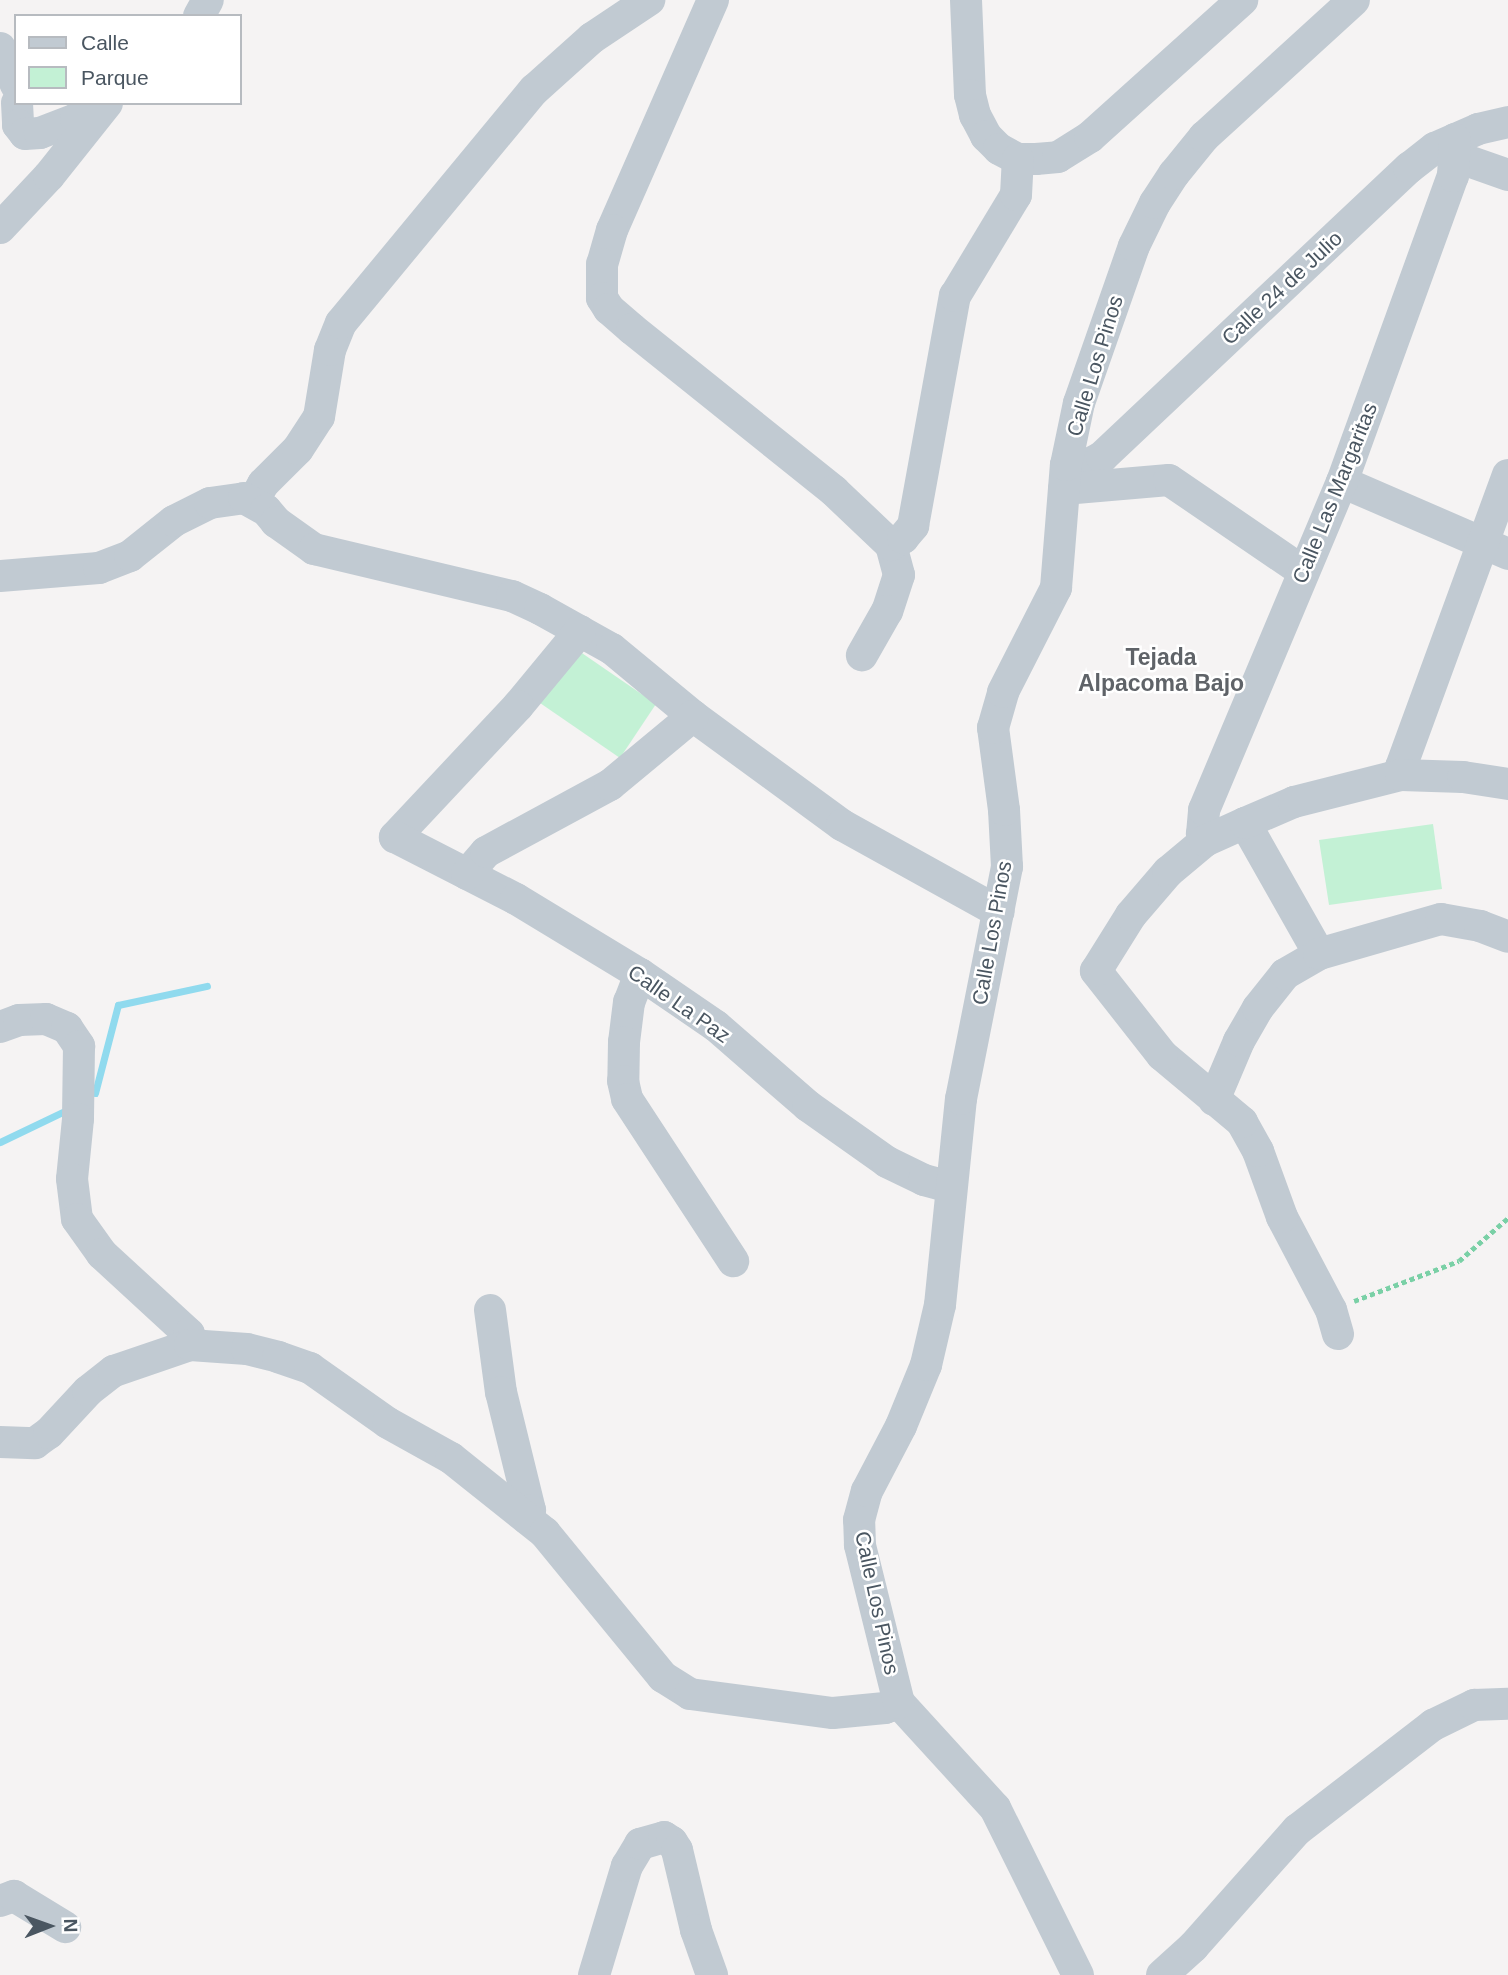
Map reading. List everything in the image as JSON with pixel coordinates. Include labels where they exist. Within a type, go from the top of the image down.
[{"type":"street","points":[[253,502],[263,484],[299,449],[319,417],[330,350],[341,323],[534,90],[592,38],[649,0]]},
{"type":"street","points":[[713,0],[612,230],[602,264],[602,299],[609,309],[632,329],[834,491],[891,545],[899,575],[887,611],[862,656]]},
{"type":"street","points":[[966,0],[970,95],[975,115],[986,136],[999,149],[1018,159],[1058,157],[1090,137],[1242,0]]},
{"type":"street","name":"Calle Los Pinos","points":[[899,1703],[860,1545],[859,1520],[867,1491],[901,1426],[926,1365],[940,1305],[961,1099],[1007,867],[1004,810],[993,728],[1003,692],[1056,588],[1065,477],[1079,403],[1134,246],[1155,203],[1204,137],[1354,0]]},
{"type":"street","points":[[0,48],[14,80]]},
{"type":"street","points":[[17,105],[18,125],[25,134],[40,133],[98,113]]},
{"type":"street","points":[[0,228],[49,176],[98,113]]},
{"type":"street","name":"Calle 24 de Julio","points":[[1065,477],[1102,457],[1409,168],[1435,148],[1455,148],[1478,129],[1508,122]]},
{"type":"street","points":[[1455,148],[1508,174]]},
{"type":"street","name":"Calle Las Margaritas","points":[[1205,841],[1202,823],[1204,810],[1342,482],[1453,176],[1455,148]]},
{"type":"street","points":[[891,545],[903,538],[913,526],[955,296],[1016,195],[1018,159]]},
{"type":"street","points":[[1401,775],[1401,767],[1495,548],[1508,475]]},
{"type":"street","points":[[1065,477],[1169,480],[1304,572]]},
{"type":"street","points":[[1342,482],[1495,548]]},
{"type":"street","points":[[0,576],[99,568],[130,556],[174,522],[210,503],[234,497],[253,502],[314,549],[512,596],[580,631],[612,649],[693,716],[842,825],[999,912]]},
{"type":"street","name":"Calle La Paz","points":[[580,631],[518,706],[395,837],[516,900],[640,974],[716,1026],[808,1106],[887,1161],[923,1181],[951,1188]]},
{"type":"street","points":[[467,874],[486,852],[610,785],[693,716]]},
{"type":"street","points":[[1334,1322],[1282,1217],[1258,1152],[1242,1122],[1162,1055],[1096,971],[1131,915],[1168,872],[1205,841],[1294,802],[1401,775],[1463,777],[1508,784]]},
{"type":"street","points":[[1245,823],[1319,954]]},
{"type":"street","points":[[1214,1100],[1239,1041],[1258,1008],[1285,974],[1319,954],[1441,919],[1480,926],[1508,937]]},
{"type":"street","points":[[640,974],[629,1002],[624,1042],[623,1081],[627,1100],[733,1261]]},
{"type":"street","points":[[0,1027],[19,1020],[46,1019],[67,1028],[79,1046],[78,1119],[72,1179],[77,1219],[102,1254],[189,1334],[190,1345]]},
{"type":"street","points":[[490,1310],[501,1392],[530,1510],[527,1519]]},
{"type":"street","points":[[0,1442],[35,1443],[49,1433],[88,1391],[114,1371],[190,1345],[247,1349],[310,1368],[388,1423],[450,1458],[544,1533],[663,1677],[690,1694],[833,1713],[886,1708],[899,1703],[995,1808],[1078,1975]]},
{"type":"street","points":[[1162,1975],[1193,1947],[1297,1830],[1433,1725],[1474,1706],[1508,1704]]},
{"type":"street","points":[[594,1975],[628,1866],[640,1844],[652,1838],[664,1837],[673,1842],[677,1850],[696,1930],[712,1975]]},
{"type":"street","points":[[0,1901],[13,1896],[65,1927]]},
{"type":"path","points":[[1334,1322],[1459,1261],[1508,1218]]},
{"type":"green space","points":[[576,649],[656,704],[620,758],[540,703]]},
{"type":"green space","points":[[1433,824],[1442,889],[1329,905],[1319,840]]},
{"type":"waterway","points":[[95,1093],[118,1005],[207,986]]},
{"type":"waterway","points":[[0,1142],[69,1109]]},
{"type":"district","name":"Tejada Alpacoma Bajo","points":[[1161,670]]}]
